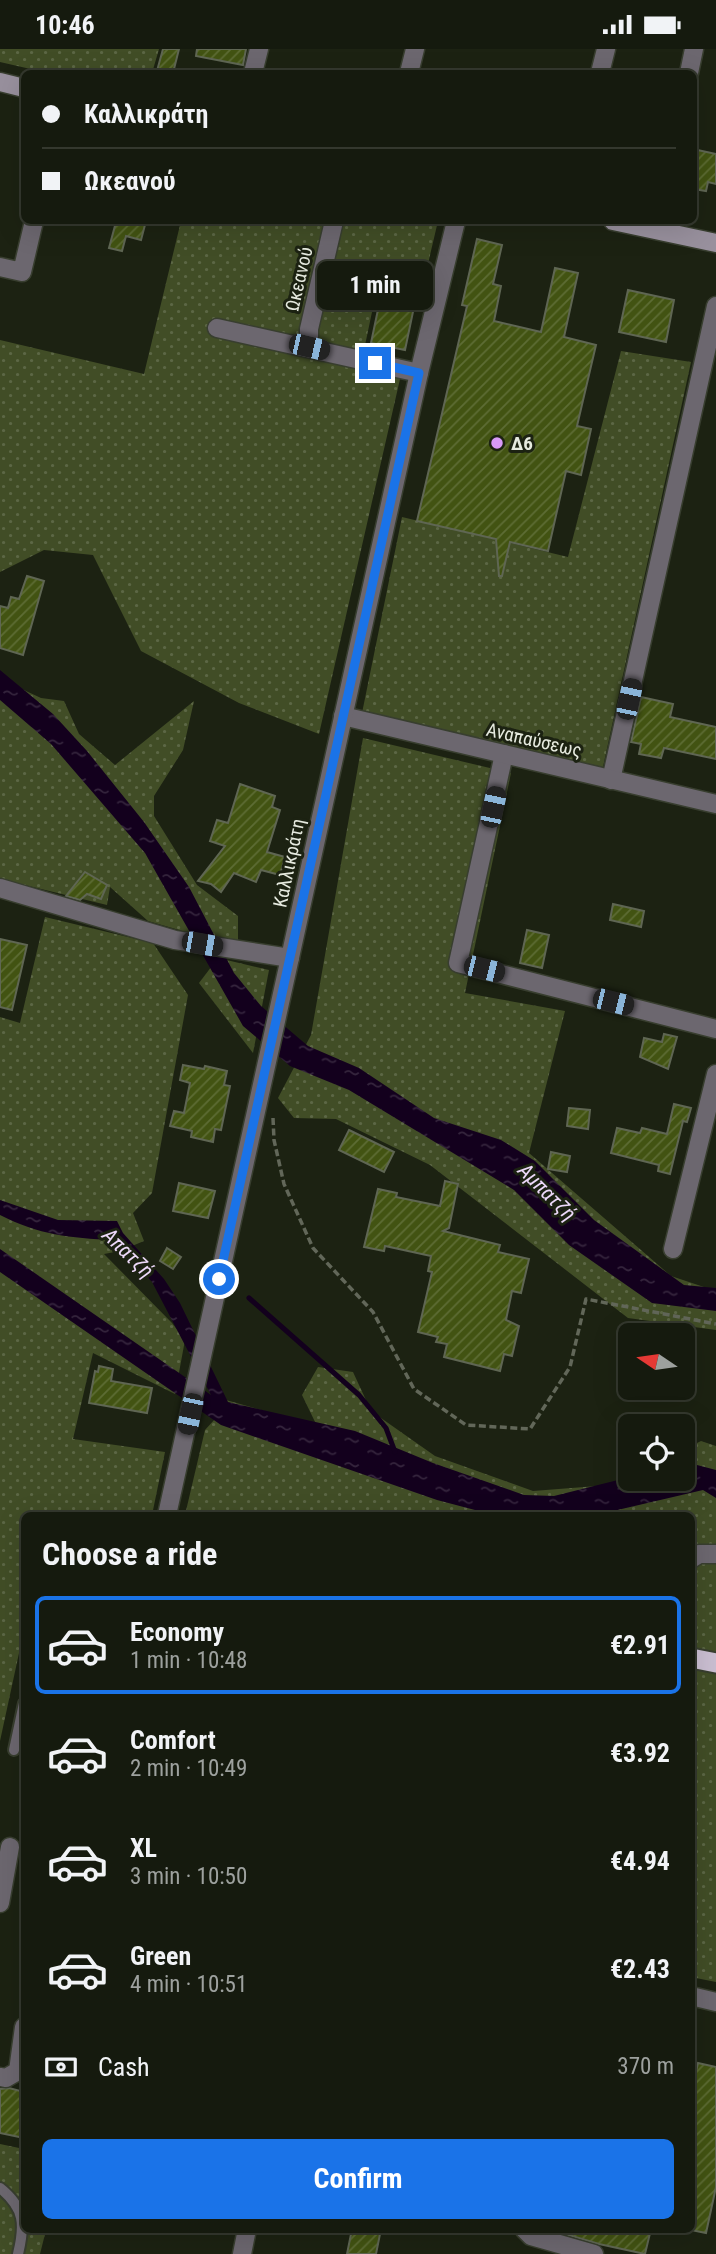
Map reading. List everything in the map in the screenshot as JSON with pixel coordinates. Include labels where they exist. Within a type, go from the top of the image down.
[{"type":"highway","points":[[695,1659],[716,1663]]},
{"type":"main road","points":[[0,82],[21,87]]},
{"type":"main road","points":[[656,225],[716,243]]},
{"type":"street","points":[[254,70],[259,49]]},
{"type":"street","points":[[410,70],[415,49]]},
{"type":"street","points":[[601,70],[606,49]]},
{"type":"street","points":[[690,70],[694,49]]},
{"type":"street","points":[[0,267],[22,272],[33,224]]},
{"type":"street","name":"Ωκεανού","points":[[309,347],[309,329],[333,224]]},
{"type":"street","name":"Καλλικράτη","points":[[168,1512],[419,373],[455,224]]},
{"type":"street","points":[[611,780],[716,306]]},
{"type":"street","points":[[217,328],[419,373]]},
{"type":"street","name":"Αναπαύσεως","points":[[343,716],[716,804]]},
{"type":"street","points":[[504,754],[458,963],[716,1029]]},
{"type":"street","points":[[0,888],[176,940],[290,958]]},
{"type":"street","points":[[673,1249],[716,1074]]},
{"type":"street","points":[[695,1556],[716,1554]]},
{"type":"street","points":[[0,1903],[12,1847]]},
{"type":"street","points":[[695,1997],[716,2002]]},
{"type":"street","points":[[0,2077],[6,2078],[18,2071],[21,2049]]},
{"type":"street","points":[[242,2254],[246,2233]]},
{"type":"street","points":[[528,2233],[594,2254]]},
{"type":"lane","points":[[14,1750],[21,1717]]},
{"type":"lane","points":[[0,2188],[11,2197],[21,2215]]},
{"type":"lane","points":[[18,2254],[23,2233]]},
{"type":"path","points":[[274,1115],[274,1140],[284,1184],[313,1248],[373,1312],[414,1389],[466,1425],[530,1429],[570,1367],[586,1299],[716,1324]]},
{"type":"green space","points":[[0,49],[159,49],[153,70],[35,70],[0,62]]},
{"type":"green space","points":[[180,224],[437,224],[419,302],[376,293],[360,369],[400,379],[319,734],[239,703],[141,651],[93,555],[44,550],[0,572],[0,340],[144,374]]},
{"type":"green space","points":[[621,351],[691,362],[603,767],[362,713],[402,517],[568,557]]},
{"type":"green space","points":[[0,679],[41,698],[64,701],[79,734],[115,765],[194,701],[183,750],[154,796],[154,816],[197,885],[238,916],[238,947],[148,921],[110,887],[107,905],[0,879]]},
{"type":"green space","points":[[363,738],[511,773],[465,993],[565,1011],[529,1153],[671,1276],[716,1291],[716,1330],[695,1327],[695,1323],[665,1323],[628,1318],[430,1165],[336,1119],[294,1118],[278,1098],[311,1035]]},
{"type":"green space","points":[[45,917],[153,943],[188,995],[152,1193],[133,1213],[144,1241],[104,1254],[172,1323],[185,1340],[175,1394],[93,1353],[73,1439],[165,1452],[153,1512],[21,1512],[21,1644],[0,1741],[0,1017],[20,1023]]},
{"type":"green space","points":[[218,958],[269,970],[253,1053],[199,983]]},
{"type":"green space","points":[[318,1367],[353,1372],[371,1411],[435,1456],[533,1491],[610,1485],[618,1481],[618,1491],[695,1491],[695,1444],[701,1441],[716,1446],[716,1982],[695,1978],[695,1512],[186,1512],[205,1430],[215,1419],[219,1398],[317,1426],[302,1395]]},
{"type":"green space","points":[[0,2144],[21,2148],[21,2233],[45,2233],[40,2254],[0,2254]]},
{"type":"water","name":"Αμπατζή","points":[[0,670],[53,714],[87,751],[144,822],[189,887],[234,973],[261,1006],[308,1046],[359,1068],[434,1118],[501,1140],[535,1161],[594,1220],[684,1285],[716,1288],[716,1311],[652,1303],[569,1245],[514,1190],[349,1090],[290,1066],[243,1026],[145,853],[51,744],[0,700]]},
{"type":"water","points":[[0,1200],[58,1220],[117,1221],[123,1233],[164,1279],[180,1303],[228,1402],[355,1431],[433,1463],[524,1495],[554,1496],[618,1480],[618,1491],[695,1491],[697,1465],[716,1470],[716,1498],[703,1490],[609,1512],[483,1512],[437,1500],[221,1425],[0,1272],[0,1249],[211,1395],[152,1282],[113,1240],[69,1236],[14,1222],[0,1215]]},
{"type":"building","points":[[163,49],[179,49],[174,70],[157,70]]},
{"type":"building","points":[[197,49],[246,49],[243,65],[196,56]]},
{"type":"building","points":[[697,150],[716,154],[716,184],[708,182],[706,191],[697,190]]},
{"type":"building","points":[[115,224],[145,224],[141,240],[126,236],[122,251],[109,248]]},
{"type":"building","name":"Δ6","points":[[477,239],[502,245],[493,284],[501,286],[494,321],[541,332],[555,268],[578,273],[564,337],[596,345],[577,426],[591,429],[581,475],[566,471],[548,551],[510,542],[502,576],[499,576],[496,539],[417,521],[467,306],[462,305]]},
{"type":"building","points":[[628,290],[674,300],[666,342],[619,332]]},
{"type":"building","points":[[380,300],[414,307],[405,350],[371,343]]},
{"type":"building","points":[[27,576],[44,581],[23,655],[0,648],[0,606],[8,608],[11,597],[19,599]]},
{"type":"building","points":[[641,697],[673,704],[670,717],[716,727],[716,759],[664,748],[661,758],[639,754],[641,744],[631,742]]},
{"type":"building","points":[[240,784],[275,796],[272,807],[280,810],[267,852],[285,857],[280,875],[261,870],[256,882],[234,873],[221,892],[211,884],[198,881],[225,846],[210,841],[217,820],[228,823]]},
{"type":"building","points":[[85,872],[107,885],[101,899],[87,894],[80,900],[66,896]]},
{"type":"building","points":[[613,904],[644,911],[641,927],[610,920]]},
{"type":"building","points":[[527,930],[549,935],[542,968],[520,963]]},
{"type":"building","points":[[0,939],[27,945],[12,1010],[0,1007]]},
{"type":"building","points":[[664,1034],[677,1037],[668,1069],[640,1057],[644,1038],[662,1042]]},
{"type":"building","points":[[183,1065],[227,1071],[224,1085],[230,1086],[221,1130],[215,1129],[213,1142],[191,1137],[192,1131],[170,1126],[174,1111],[184,1113],[190,1083],[180,1080]]},
{"type":"building","points":[[674,1104],[691,1108],[687,1122],[683,1121],[670,1174],[658,1171],[659,1165],[611,1153],[617,1128],[640,1133],[642,1128],[667,1134]]},
{"type":"building","points":[[569,1108],[590,1110],[588,1129],[567,1126]]},
{"type":"building","points":[[349,1130],[394,1152],[384,1172],[339,1150]]},
{"type":"building","points":[[551,1152],[570,1156],[567,1172],[548,1169]]},
{"type":"building","points":[[445,1181],[458,1184],[449,1228],[443,1231],[500,1245],[498,1252],[529,1259],[521,1293],[512,1291],[506,1320],[519,1326],[512,1356],[504,1354],[500,1371],[444,1357],[447,1344],[436,1342],[438,1337],[418,1332],[432,1272],[428,1271],[431,1256],[385,1246],[384,1251],[364,1247],[378,1189],[397,1193],[396,1197],[440,1206]]},
{"type":"building","points":[[179,1183],[215,1191],[208,1218],[173,1211]]},
{"type":"building","points":[[167,1248],[181,1257],[173,1269],[160,1261]]},
{"type":"building","points":[[99,1366],[113,1369],[111,1381],[152,1388],[147,1413],[89,1403],[95,1371],[98,1372]]},
{"type":"building","points":[[698,2063],[716,2067],[716,2187],[706,2233],[695,2231],[695,2076]]},
{"type":"building","points":[[0,2089],[21,2091],[21,2137],[0,2133]]},
{"type":"building","points":[[351,2233],[380,2233],[376,2254],[347,2254]]},
{"type":"building","points":[[562,2233],[650,2233],[645,2254]]},
{"type":"waterway","name":"Απατζή","points":[[249,1298],[359,1395],[386,1428],[395,1452]]},
{"type":"place","name":"Δ6","points":[[497,443]]},
{"type":"route","points":[[219,1279],[419,373],[375,363]]}]
